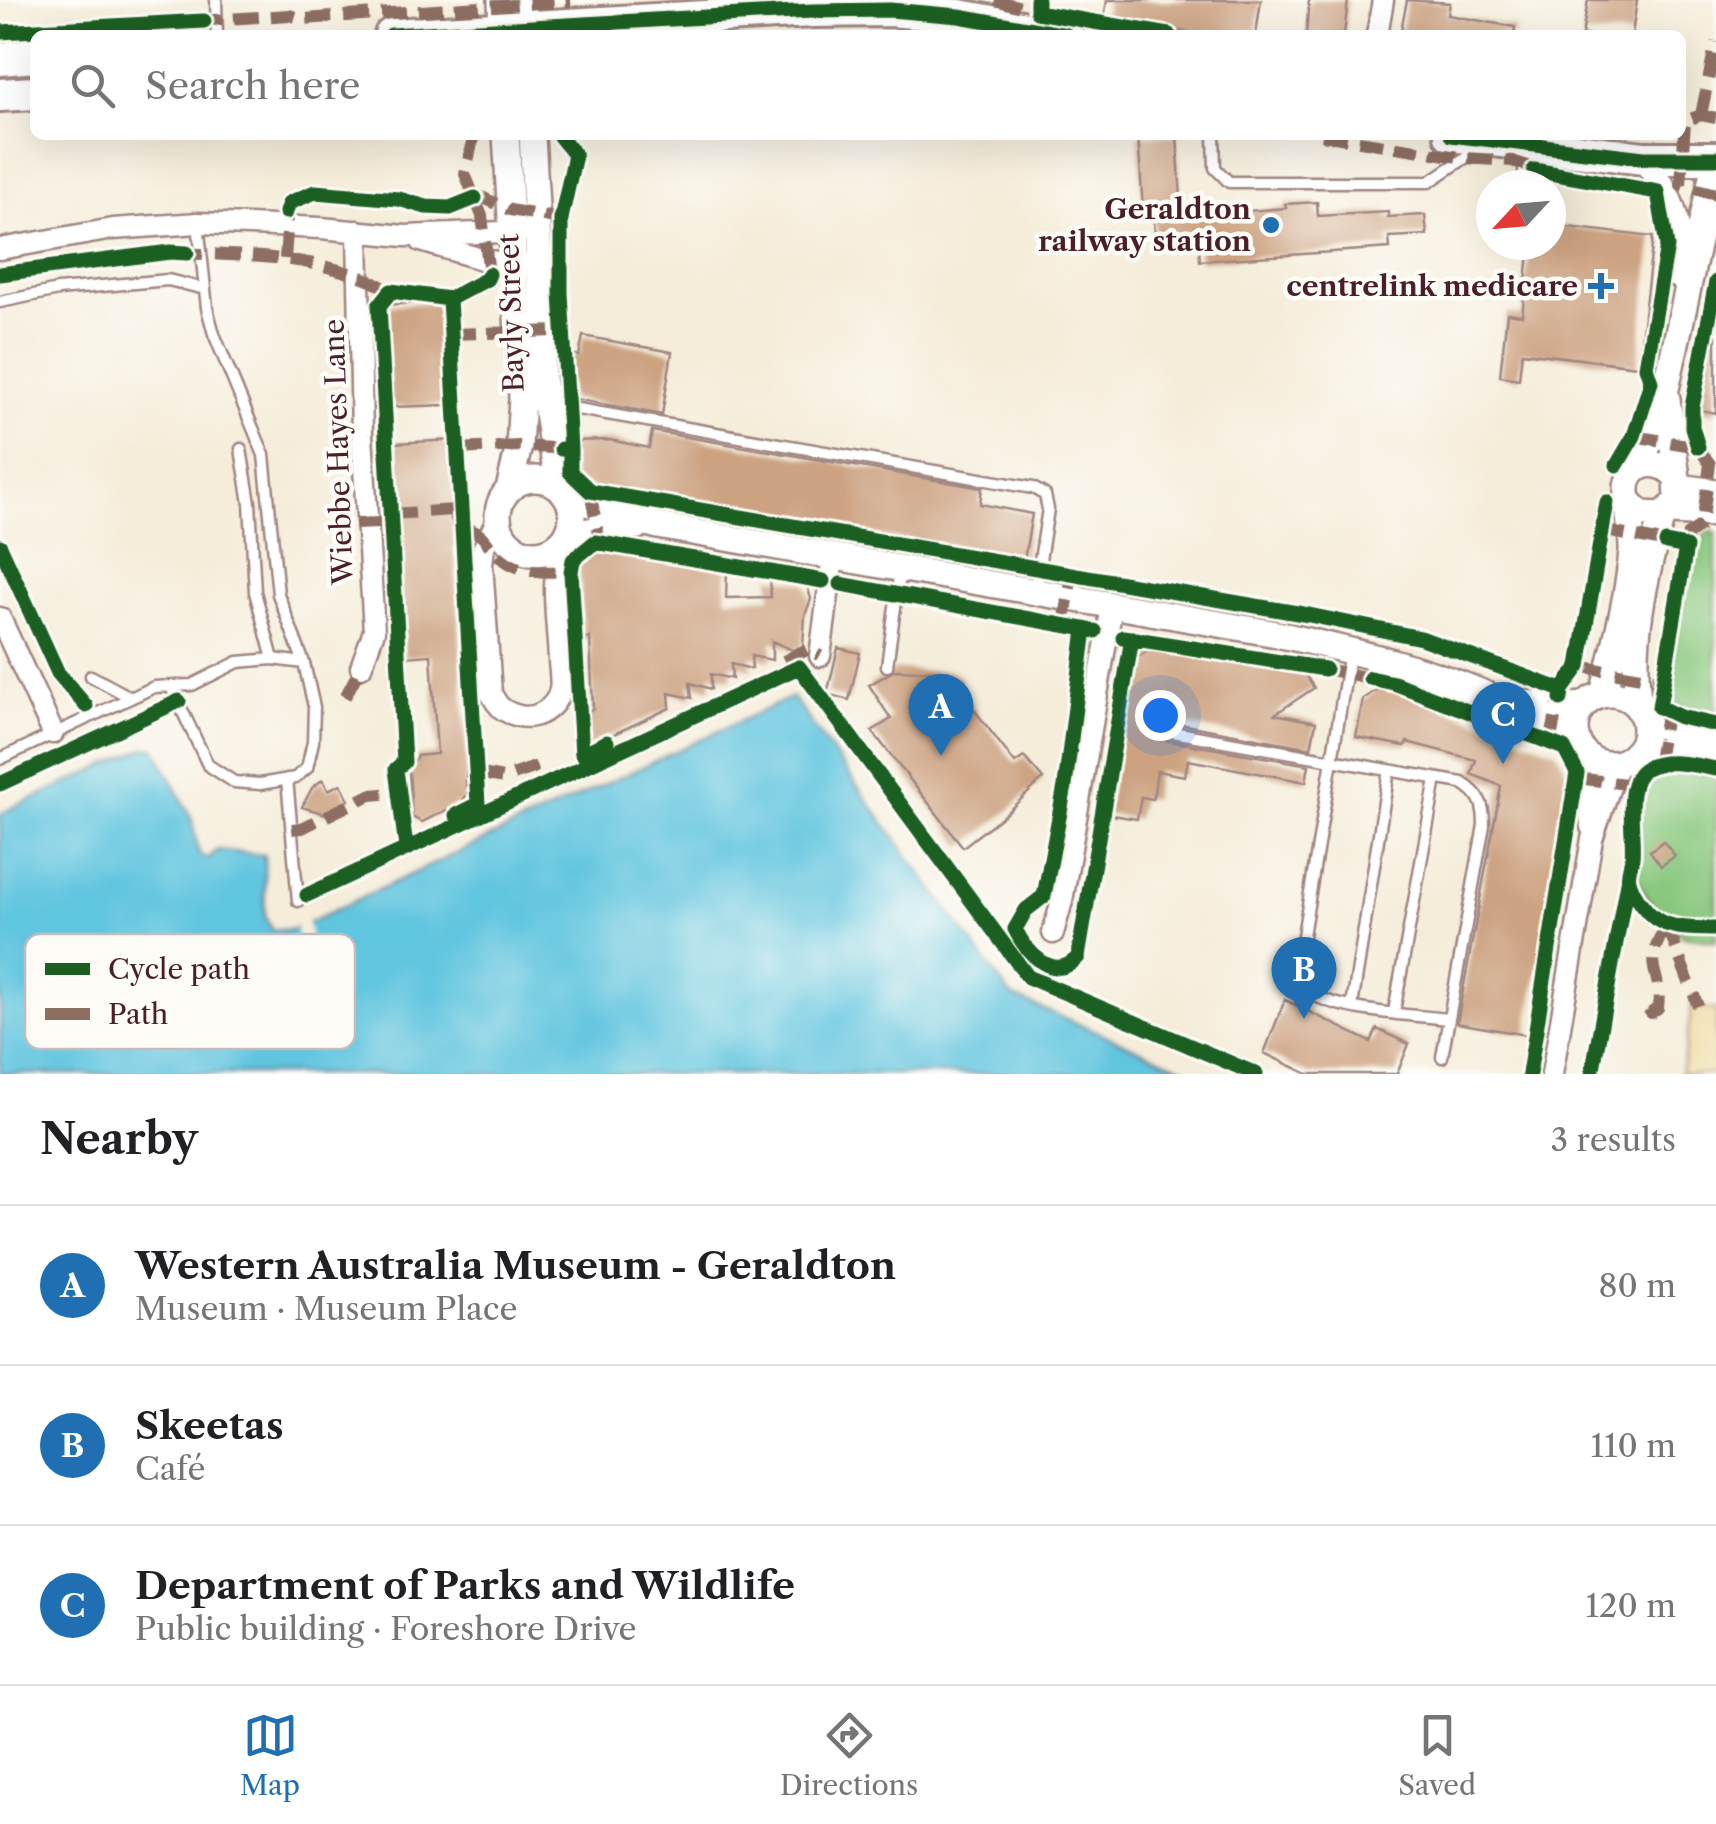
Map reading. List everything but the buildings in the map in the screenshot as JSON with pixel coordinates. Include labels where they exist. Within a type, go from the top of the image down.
[{"type":"main road","points":[[435,30],[513,21],[890,10],[1016,20],[1049,30]]},
{"type":"main road","points":[[0,59],[30,56]]},
{"type":"main road","points":[[0,95],[30,93]]},
{"type":"main road","points":[[1492,140],[1644,147],[1716,158]]},
{"type":"street","points":[[1378,30],[1383,0]]},
{"type":"street","name":"Bayly Street","points":[[507,140],[525,231]]},
{"type":"street","name":"Bayly Street","points":[[510,489],[519,446],[522,398],[525,231],[532,140]]},
{"type":"street","points":[[1644,147],[1667,189],[1676,219],[1684,307]]},
{"type":"street","points":[[1552,1074],[1592,838],[1589,778],[1576,723],[1594,700],[1631,560],[1627,486],[1641,467],[1666,390],[1716,158]]},
{"type":"street","points":[[0,249],[113,229],[198,223],[405,236],[525,231]]},
{"type":"street","name":"Wiebbe Hayes Lane","points":[[358,231],[362,435],[374,632],[361,667]]},
{"type":"street","points":[[405,236],[488,261],[526,265]]},
{"type":"street","name":"Bayly Street","points":[[526,265],[544,404],[562,490]]},
{"type":"street","points":[[1592,838],[1626,758],[1644,735],[1634,655],[1643,594],[1666,514],[1678,501],[1666,390]]},
{"type":"street","points":[[1641,467],[1657,464],[1678,482],[1716,492]]},
{"type":"street","points":[[562,490],[572,514],[555,579],[560,690],[550,708],[539,715],[512,714],[499,708],[490,693],[482,564],[499,507],[510,489],[528,479],[549,481],[620,516],[658,526],[1350,650],[1500,701],[1580,746],[1598,762],[1716,748]]},
{"type":"street","points":[[1630,502],[1641,514],[1716,514]]},
{"type":"street","points":[[498,518],[505,538],[522,550],[542,552],[564,539],[616,526],[658,526]]},
{"type":"street","points":[[820,656],[833,558]]},
{"type":"street","points":[[1052,933],[1062,900],[1112,606]]},
{"type":"street","points":[[0,618],[52,733]]},
{"type":"street","points":[[1500,701],[1560,707],[1623,696],[1642,716],[1716,748]]},
{"type":"lane","points":[[216,0],[218,30]]},
{"type":"lane","points":[[1214,140],[1215,168],[1229,182],[1430,182],[1508,142],[1518,170]]},
{"type":"lane","points":[[172,687],[208,765],[234,782],[287,780],[306,768],[313,742],[314,707],[304,662],[278,594],[264,455],[214,334],[198,223]]},
{"type":"lane","points":[[0,302],[58,290],[168,280],[205,289]]},
{"type":"lane","points":[[544,404],[1033,488],[1045,495],[1048,509],[1035,593]]},
{"type":"lane","points":[[241,449],[250,503],[255,592],[273,659]]},
{"type":"lane","points":[[887,666],[900,569]]},
{"type":"lane","points":[[1350,650],[1297,972],[1314,995],[1352,1006],[1448,1019]]},
{"type":"lane","points":[[0,759],[154,687],[192,684],[231,664],[273,659],[304,662]]},
{"type":"lane","points":[[91,676],[130,697]]},
{"type":"lane","points":[[1168,732],[1462,782],[1480,799],[1484,811],[1442,1057]]},
{"type":"lane","points":[[1352,1006],[1389,770]]},
{"type":"lane","points":[[1394,1012],[1436,779]]},
{"type":"lane","points":[[287,780],[298,901]]},
{"type":"green space","points":[[1710,531],[1716,533],[1716,713],[1664,702],[1691,545]]},
{"type":"green space","points":[[1666,770],[1716,775],[1716,941],[1680,935],[1648,899],[1637,876],[1634,836],[1641,785]]},
{"type":"sand","points":[[1692,1006],[1716,1010],[1716,1074],[1681,1074]]},
{"type":"water","points":[[792,697],[1011,996],[1198,1074],[0,1074],[0,814],[16,806],[147,747],[155,748],[191,817],[199,854],[208,859],[217,850],[264,855],[265,916],[272,930],[292,930]]},
{"type":"pier","points":[[307,918],[310,934],[297,934],[295,923]]},
{"type":"marked path","points":[[995,0],[1043,13]]},
{"type":"marked path","points":[[197,21],[289,15],[302,19],[571,1]]},
{"type":"marked path","points":[[1701,115],[1716,42]]},
{"type":"marked path","points":[[1686,121],[1701,115],[1716,118]]},
{"type":"marked path","points":[[473,140],[465,174],[482,216],[489,274],[484,281]]},
{"type":"marked path","points":[[1353,140],[1465,158],[1512,161],[1540,170]]},
{"type":"marked path","points":[[1684,140],[1681,185],[1716,194]]},
{"type":"marked path","points":[[473,193],[510,210],[561,219]]},
{"type":"marked path","points":[[285,259],[289,205]]},
{"type":"marked path","points":[[178,253],[314,264],[341,270],[391,291]]},
{"type":"marked path","points":[[451,334],[564,331]]},
{"type":"marked path","points":[[1634,436],[1698,447],[1710,464],[1702,525],[1688,534],[1686,547]]},
{"type":"marked path","points":[[458,449],[570,449]]},
{"type":"marked path","points":[[590,491],[600,543]]},
{"type":"marked path","points":[[390,514],[470,509]]},
{"type":"marked path","points":[[355,524],[380,523]]},
{"type":"marked path","points":[[471,530],[512,565],[530,571],[571,572]]},
{"type":"marked path","points":[[1601,530],[1673,544]]},
{"type":"marked path","points":[[1064,625],[1072,574]]},
{"type":"marked path","points":[[784,661],[809,649],[820,656]]},
{"type":"marked path","points":[[1579,666],[1663,681]]},
{"type":"marked path","points":[[345,697],[361,667]]},
{"type":"marked path","points":[[1316,667],[1379,680]]},
{"type":"marked path","points":[[1550,743],[1561,690]]},
{"type":"marked path","points":[[1657,766],[1667,710]]},
{"type":"marked path","points":[[477,773],[504,778],[538,766]]},
{"type":"marked path","points":[[1576,778],[1635,785]]},
{"type":"marked path","points":[[292,829],[302,828],[370,795],[399,793]]},
{"type":"marked path","points":[[1667,925],[1698,1006]]},
{"type":"marked path","points":[[1648,1009],[1651,1013],[1658,1008],[1653,961],[1667,925]]},
{"type":"cycle path","points":[[1037,0],[1037,12],[1140,30]]},
{"type":"cycle path","points":[[479,30],[890,10],[959,16],[1038,30]]},
{"type":"cycle path","points":[[37,30],[204,21]]},
{"type":"cycle path","points":[[0,32],[30,30]]},
{"type":"cycle path","points":[[563,140],[575,155],[561,219],[570,449]]},
{"type":"cycle path","points":[[1493,140],[1644,158],[1716,158]]},
{"type":"cycle path","points":[[1566,176],[1658,192],[1667,246],[1646,367],[1651,382],[1634,436],[1617,465]]},
{"type":"cycle path","points":[[286,212],[289,203],[315,192],[450,208],[475,198]]},
{"type":"cycle path","points":[[0,274],[187,253]]},
{"type":"cycle path","points":[[406,848],[396,769],[404,762],[379,306],[391,291],[449,299],[487,279],[489,274]]},
{"type":"cycle path","points":[[1698,447],[1692,407],[1716,282]]},
{"type":"cycle path","points":[[449,299],[478,804],[456,815]]},
{"type":"cycle path","points":[[561,449],[570,449],[570,472],[590,491],[1309,615],[1421,638],[1562,690],[1561,699]]},
{"type":"cycle path","points":[[1562,690],[1579,666],[1607,502]]},
{"type":"cycle path","points":[[607,742],[582,754],[571,572],[573,560],[595,542],[823,581]]},
{"type":"cycle path","points":[[1666,543],[1686,547],[1659,707],[1680,717],[1716,725]]},
{"type":"cycle path","points":[[0,546],[58,673],[86,706]]},
{"type":"cycle path","points":[[841,584],[1095,631]]},
{"type":"cycle path","points":[[1085,629],[1065,786],[1044,896],[1026,910],[1015,929],[1033,955],[1050,966],[1060,967],[1078,957],[1132,638]]},
{"type":"cycle path","points":[[1123,637],[1325,669]]},
{"type":"cycle path","points":[[307,895],[799,667],[1028,977],[1256,1074]]},
{"type":"cycle path","points":[[1370,678],[1394,683],[1564,748],[1577,773],[1529,1074]]},
{"type":"cycle path","points":[[0,784],[179,701]]},
{"type":"cycle path","points":[[1716,769],[1663,763],[1639,774],[1632,796],[1632,858],[1628,875],[1637,898],[1656,919],[1680,927],[1716,929]]},
{"type":"cycle path","points":[[1592,1074],[1628,877]]},
{"type":"place","name":"Geraldton railway station","points":[[1271,225]]},
{"type":"place","name":"centrelink medicare","points":[[1601,286]]},
{"type":"place","name":"Western Australia Museum - Geraldton","points":[[941,756]]},
{"type":"place","name":"Department of Parks and Wildlife","points":[[1503,764]]},
{"type":"place","name":"Skeetas","points":[[1304,1019]]}]
